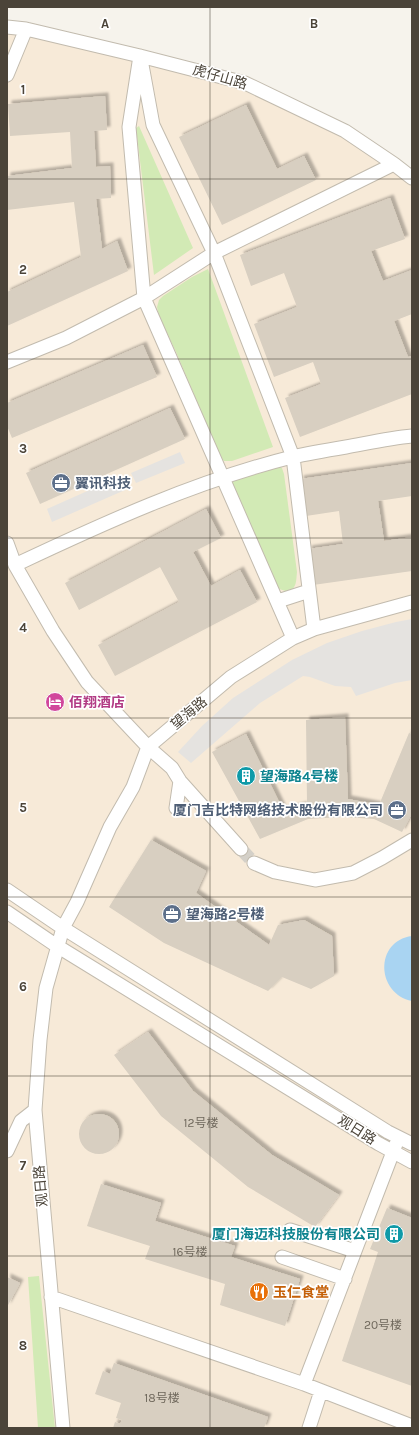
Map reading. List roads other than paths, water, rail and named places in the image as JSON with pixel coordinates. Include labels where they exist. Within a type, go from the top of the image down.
[{"type":"street","name":"虎仔山路","points":[[7,26],[26,29],[140,56],[245,83],[345,131],[412,178]]},
{"type":"street","points":[[7,75],[26,29]]},
{"type":"street","points":[[140,56],[152,125],[214,253],[293,457],[314,629]]},
{"type":"street","points":[[140,56],[129,127],[144,298],[293,638]]},
{"type":"street","points":[[7,362],[66,338],[144,298],[214,253],[394,164]]},
{"type":"street","points":[[15,565],[128,514],[187,490],[222,478],[293,457],[412,436]]},
{"type":"street","points":[[7,542],[15,565],[53,630],[87,682],[148,747],[172,768],[180,780],[241,849]]},
{"type":"street","points":[[278,601],[309,591]]},
{"type":"street","name":"望海路","points":[[63,928],[78,902],[110,827],[133,787],[148,747],[231,677],[293,638],[314,629],[412,602]]},
{"type":"street","points":[[176,808],[180,780]]},
{"type":"street","points":[[254,863],[275,872],[315,880],[353,873],[412,840]]},
{"type":"street","name":"观日路","points":[[7,890],[63,928],[374,1123],[412,1144]]},
{"type":"street","name":"观日路","points":[[7,912],[57,946],[393,1152],[412,1162]]},
{"type":"street","name":"观日路","points":[[63,928],[46,988],[40,1040],[35,1110],[63,1428]]},
{"type":"street","points":[[7,1151],[21,1121],[35,1110]]},
{"type":"street","points":[[304,1384],[399,1137]]},
{"type":"street","points":[[290,1230],[355,1251]]},
{"type":"street","points":[[282,1257],[345,1279]]},
{"type":"street","points":[[52,1297],[304,1384],[412,1426]]},
{"type":"street","points":[[309,1428],[321,1391]]},
{"type":"water","points":[[412,936],[412,1001],[400,996],[391,989],[386,979],[384,968],[386,957],[391,947],[400,940]]},
{"type":"tunnel","points":[[241,849],[254,863]]},
{"type":"place","name":"翼讯科技","points":[[61,483]]},
{"type":"place","name":"佰翔酒店","points":[[55,702]]},
{"type":"place","name":"望海路4号楼","points":[[246,776]]},
{"type":"place","name":"厦门吉比特网络技术股份有限公司","points":[[397,810]]},
{"type":"place","name":"望海路2号楼","points":[[172,914]]},
{"type":"place","name":"厦门海迈科技股份有限公司","points":[[394,1234]]},
{"type":"place","name":"玉仁食堂","points":[[259,1292]]}]
